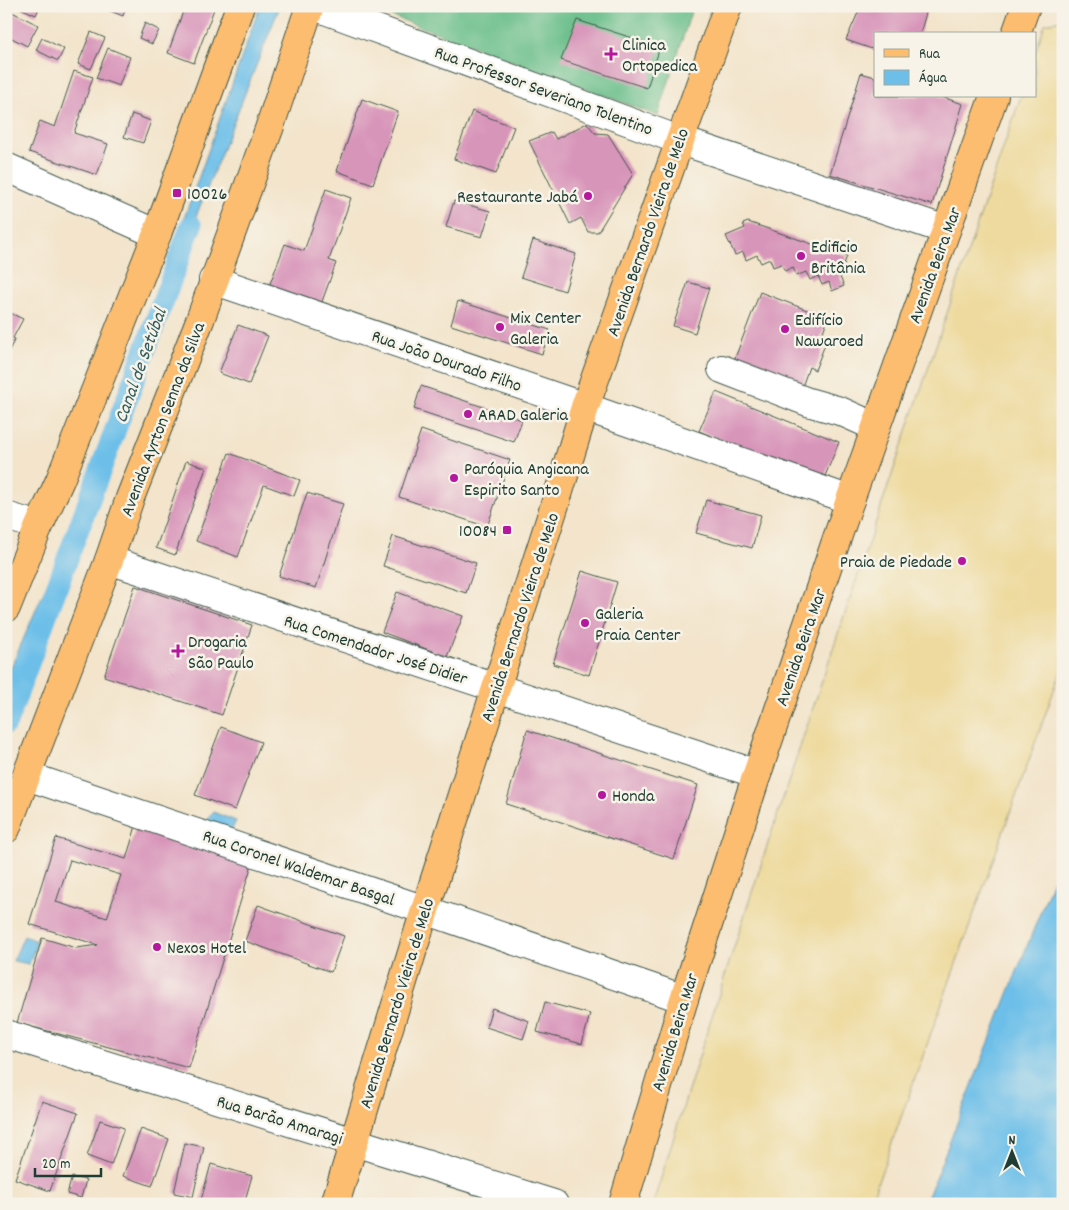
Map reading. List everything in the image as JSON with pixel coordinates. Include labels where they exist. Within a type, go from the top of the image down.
[{"type":"main road","points":[[6,608],[60,480],[157,234],[240,6]]},
{"type":"main road","name":"Avenida Ayrton Senna da Silva","points":[[6,829],[109,560],[130,498],[196,329],[310,6]]},
{"type":"main road","name":"Avenida Bernardo Vieira de Melo","points":[[335,1204],[425,910],[585,407],[728,6]]},
{"type":"main road","points":[[1017,32],[1026,6]]},
{"type":"main road","name":"Avenida Beira Mar","points":[[623,1204],[684,999],[757,774],[850,500],[993,98]]},
{"type":"street","name":"Rua Professor Severiano Tolentino","points":[[314,6],[679,140],[946,230]]},
{"type":"street","points":[[6,167],[157,234]]},
{"type":"street","name":"Rua João Dourado Filho","points":[[213,280],[850,500]]},
{"type":"street","points":[[722,368],[808,402],[840,411],[876,427]]},
{"type":"street","points":[[6,516],[39,526]]},
{"type":"street","name":"Rua Comendador José Didier","points":[[109,560],[757,774]]},
{"type":"street","name":"Rua Coronel Waldemar Basgal","points":[[27,776],[684,999]]},
{"type":"street","name":"Rua Barão Amaragi","points":[[6,1034],[554,1204]]},
{"type":"green space","points":[[365,6],[693,6],[658,116]]},
{"type":"sand","name":"Praia de Piedade","points":[[1063,13],[1063,665],[870,1204],[653,1204],[696,1065],[787,787],[1020,98],[1036,98],[1036,50],[1045,24],[1060,20]]},
{"type":"water","points":[[260,6],[280,6],[181,254],[6,715],[6,679],[83,501]]},
{"type":"water","points":[[213,812],[236,821],[229,835],[203,825]]},
{"type":"water","points":[[1063,855],[1063,1204],[925,1204]]},
{"type":"water","points":[[24,936],[37,941],[29,964],[13,961]]},
{"type":"building","points":[[16,6],[40,6],[36,15]]},
{"type":"building","points":[[98,6],[126,6],[123,16]]},
{"type":"building","points":[[185,6],[205,6],[214,9],[194,63],[168,53]]},
{"type":"building","points":[[861,6],[928,6],[921,32],[874,32],[874,50],[846,40]]},
{"type":"building","points":[[6,9],[38,25],[27,46],[6,35]]},
{"type":"building","name":"Clinica Ortopedica","points":[[577,20],[660,47],[647,88],[561,60]]},
{"type":"building","points":[[145,23],[159,30],[152,44],[139,38]]},
{"type":"building","points":[[91,32],[105,38],[91,69],[78,64]]},
{"type":"building","points":[[42,38],[64,49],[58,61],[36,50]]},
{"type":"building","points":[[108,48],[130,57],[119,86],[96,78]]},
{"type":"building","points":[[74,71],[93,77],[74,133],[108,144],[97,175],[29,152],[40,121],[55,127]]},
{"type":"building","points":[[861,73],[874,77],[874,98],[945,98],[963,104],[932,205],[830,174]]},
{"type":"building","points":[[362,99],[398,112],[373,184],[337,171]]},
{"type":"building","points":[[472,111],[514,127],[496,174],[454,159]]},
{"type":"building","points":[[132,114],[151,121],[143,143],[124,137]]},
{"type":"building","name":"Restaurante Jabá","points":[[587,123],[595,133],[608,134],[633,174],[598,232],[588,232],[581,218],[570,224],[529,141],[552,132],[556,139]]},
{"type":"building","points":[[326,189],[351,198],[329,260],[336,263],[320,307],[268,289],[285,244],[304,251]]},
{"type":"building","points":[[454,201],[490,211],[482,237],[446,227]]},
{"type":"building","name":"Edificio Britânia","points":[[748,222],[847,256],[844,264],[846,270],[840,277],[844,286],[832,291],[829,282],[822,285],[818,276],[810,280],[806,272],[796,276],[793,267],[785,271],[781,264],[773,267],[770,259],[761,263],[757,255],[746,260],[743,252],[735,255],[726,236],[745,228],[743,224]]},
{"type":"building","points":[[533,240],[576,254],[565,291],[521,277]]},
{"type":"building","points":[[688,282],[709,288],[695,333],[673,326]]},
{"type":"building","name":"Edifício Nawaroed","points":[[760,292],[828,318],[820,340],[826,342],[815,370],[809,367],[802,387],[732,366]]},
{"type":"building","name":"Mix Center Galeria","points":[[458,301],[550,330],[542,354],[451,325]]},
{"type":"building","points":[[6,311],[23,319],[6,356]]},
{"type":"building","points":[[238,325],[268,336],[249,384],[219,373]]},
{"type":"building","name":"ARAD Galeria","points":[[421,386],[522,420],[514,442],[414,409]]},
{"type":"building","points":[[716,392],[839,442],[823,481],[699,431]]},
{"type":"building","name":"Paróquia Angicana Espirito Santo","points":[[421,430],[510,460],[487,527],[399,497]]},
{"type":"building","points":[[229,453],[300,480],[294,496],[264,485],[238,557],[196,541]]},
{"type":"building","points":[[186,461],[206,468],[175,555],[156,548]]},
{"type":"building","points":[[307,493],[343,504],[316,588],[279,576]]},
{"type":"building","points":[[706,500],[761,515],[752,548],[696,533]]},
{"type":"building","points":[[393,536],[476,563],[466,593],[383,566]]},
{"type":"building","name":"Galeria Praia Center","points":[[582,571],[617,582],[589,675],[553,664]]},
{"type":"building","name":"Drogaria São Paulo","points":[[135,586],[252,625],[222,715],[104,676]]},
{"type":"building","points":[[397,592],[463,616],[447,657],[382,632]]},
{"type":"building","points":[[221,727],[261,742],[235,810],[195,795]]},
{"type":"building","name":"Honda","points":[[527,730],[698,785],[674,859],[506,804]]},
{"type":"building","name":"Nexos Hotel","points":[[136,826],[253,861],[189,1068],[17,1023],[42,938],[76,948],[98,945],[29,924],[56,838],[126,859]],"holes":[[[70,860],[121,875],[107,918],[56,902]]]},
{"type":"building","points":[[258,905],[344,936],[331,972],[245,941]]},
{"type":"building","points":[[545,1002],[590,1014],[582,1044],[537,1032]]},
{"type":"building","points":[[492,1008],[529,1021],[523,1039],[486,1027]]},
{"type":"building","points":[[42,1101],[78,1113],[50,1191],[15,1179]]},
{"type":"building","points":[[100,1120],[124,1128],[111,1165],[87,1156]]},
{"type":"building","points":[[141,1129],[169,1139],[152,1186],[123,1176]]},
{"type":"building","points":[[185,1143],[204,1147],[193,1197],[174,1193]]},
{"type":"building","points":[[211,1164],[252,1176],[244,1204],[200,1204]]},
{"type":"building","points":[[72,1177],[86,1180],[81,1198],[67,1194]]},
{"type":"waterway","name":"Canal de Setúbal","points":[[6,724],[191,226]]},
{"type":"place","name":"Clinica Ortopedica","points":[[611,54]]},
{"type":"place","name":"10026","points":[[177,193]]},
{"type":"place","name":"Restaurante Jabá","points":[[588,196]]},
{"type":"place","name":"Edificio Britânia","points":[[801,256]]},
{"type":"place","name":"Mix Center Galeria","points":[[500,327]]},
{"type":"place","name":"Edifício Nawaroed","points":[[785,329]]},
{"type":"place","name":"ARAD Galeria","points":[[468,414]]},
{"type":"place","name":"Paróquia Angicana Espirito Santo","points":[[454,478]]},
{"type":"place","name":"10084","points":[[507,530]]},
{"type":"place","name":"Praia de Piedade","points":[[962,561]]},
{"type":"place","name":"Galeria Praia Center","points":[[585,623]]},
{"type":"place","name":"Drogaria São Paulo","points":[[178,651]]},
{"type":"place","name":"Honda","points":[[602,795]]},
{"type":"place","name":"Nexos Hotel","points":[[157,947]]}]
